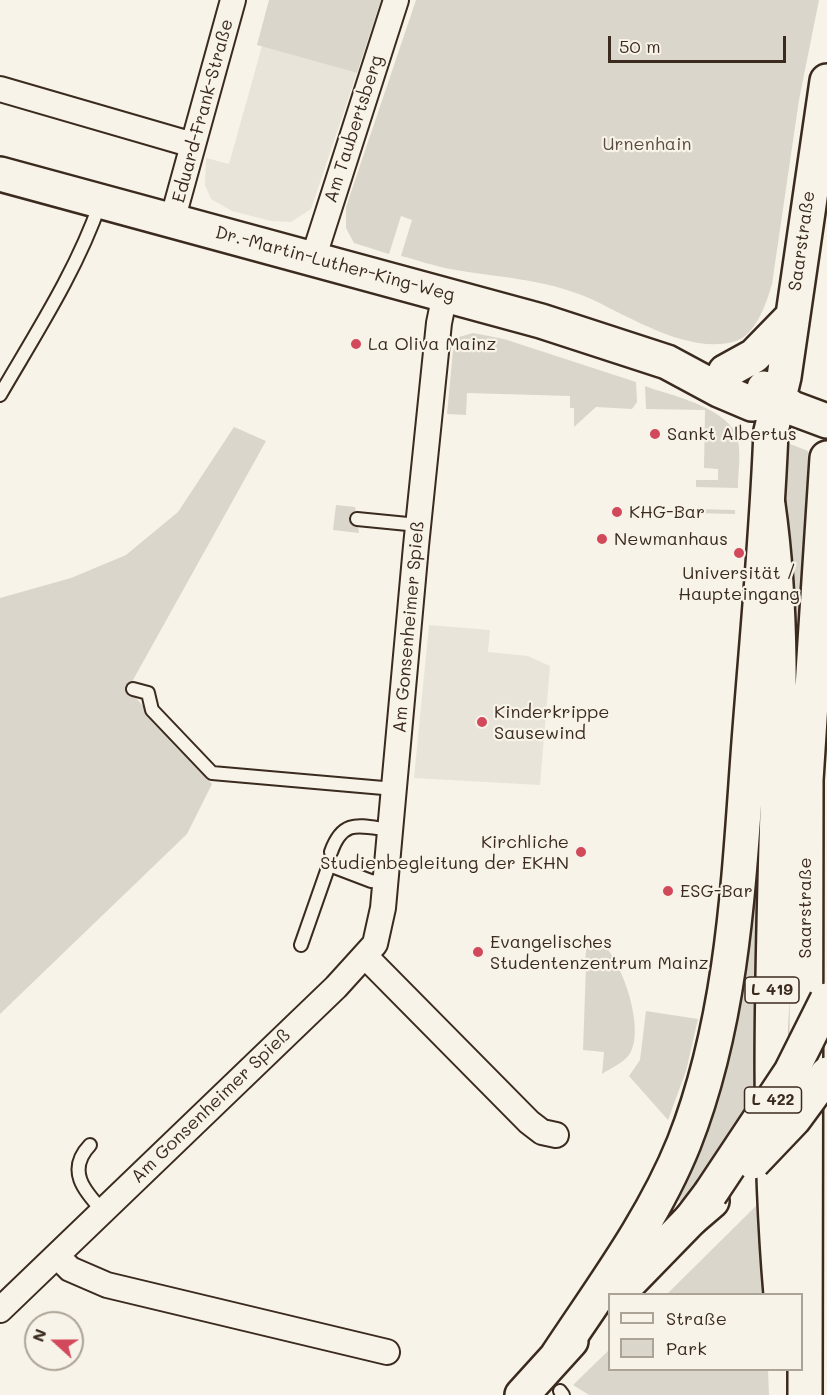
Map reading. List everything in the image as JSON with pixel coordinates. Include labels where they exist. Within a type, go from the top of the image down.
[{"type":"main road","name":"Saarstraße","points":[[768,505],[771,431],[785,404],[792,316],[827,81]]},
{"type":"main road","name":"Dr.-Martin-Luther-King-Weg","points":[[0,174],[542,321],[667,362],[725,372],[758,383],[785,404]]},
{"type":"main road","points":[[725,372],[754,356],[792,316]]},
{"type":"main road","name":"Dr.-Martin-Luther-King-Weg","points":[[667,362],[719,390],[752,404],[785,404]]},
{"type":"main road","points":[[785,404],[827,421]]},
{"type":"main road","name":"Saarstraße","points":[[804,1379],[806,780],[827,458]]},
{"type":"main road","points":[[557,1356],[630,1247],[658,1196],[683,1144],[711,1059],[721,1018],[733,923],[768,505]]},
{"type":"main road","name":"L 419","points":[[768,505],[773,543],[780,685],[772,1017],[774,1176],[781,1293]]},
{"type":"main road","name":"L 422","points":[[703,1206],[791,1072],[827,1000]]},
{"type":"main road","name":"L 422","points":[[619,1293],[703,1206],[794,1119],[827,1074]]},
{"type":"main road","points":[[522,1395],[608,1304]]},
{"type":"street","name":"Eduard-Frank-Straße","points":[[172,221],[233,0]]},
{"type":"street","name":"Am Taubertsberg","points":[[313,259],[396,0]]},
{"type":"street","points":[[0,89],[193,145]]},
{"type":"street","name":"Am Gonsenheimer Spieß","points":[[0,1310],[375,944],[386,882],[418,525],[445,294]]},
{"type":"street","points":[[365,956],[529,1122],[542,1132],[556,1135]]},
{"type":"street","points":[[57,1256],[70,1269],[107,1285],[387,1352]]},
{"type":"lane","points":[[0,395],[91,231],[101,201]]},
{"type":"lane","points":[[357,519],[418,525]]},
{"type":"lane","points":[[133,689],[148,693],[152,710],[212,773],[395,789]]},
{"type":"lane","points":[[331,852],[335,840],[346,828],[357,826],[390,830]]},
{"type":"lane","points":[[301,945],[329,865],[371,881],[386,882]]},
{"type":"lane","points":[[90,1145],[79,1159],[78,1177],[90,1198],[103,1211]]},
{"type":"shaded area","points":[[262,46],[357,73],[311,209],[291,222],[271,221],[232,211],[211,199],[205,185],[206,158],[229,164]]},
{"type":"shaded area","name":"Kinderkrippe Sausewind","points":[[429,625],[490,630],[488,652],[528,656],[550,666],[540,785],[414,778]]},
{"type":"green space","points":[[269,0],[381,0],[357,73],[257,45]]},
{"type":"green space","name":"Urnenhain","points":[[416,0],[819,0],[799,100],[772,284],[763,310],[749,333],[736,341],[718,344],[680,339],[572,291],[520,279],[450,269],[401,256],[412,220],[401,216],[389,254],[354,243],[346,228],[346,207]]},
{"type":"green space","points":[[473,333],[504,339],[636,382],[637,402],[632,409],[596,407],[574,427],[574,408],[570,408],[570,396],[467,393],[466,415],[447,414],[453,351],[459,337]]},
{"type":"green space","points":[[645,386],[685,399],[725,420],[738,441],[738,488],[696,487],[696,480],[718,480],[718,469],[704,468],[705,410],[646,409]]},
{"type":"green space","points":[[234,427],[266,441],[128,689],[212,784],[187,834],[0,1014],[0,598],[71,578],[126,555],[178,512]]},
{"type":"green space","points":[[785,442],[808,451],[806,525],[796,662],[788,671]]},
{"type":"green space","points":[[336,505],[355,507],[359,533],[333,530]]},
{"type":"green space","points":[[696,509],[735,510],[735,514],[696,513]]},
{"type":"green space","points":[[749,875],[757,876],[755,1044],[759,1107],[688,1207],[668,1193]]},
{"type":"green space","points":[[595,940],[604,944],[617,963],[585,961],[587,942]]},
{"type":"green space","points":[[586,966],[619,969],[627,988],[635,1024],[635,1036],[629,1055],[602,1074],[604,1052],[583,1050]]},
{"type":"green space","points":[[646,1011],[698,1019],[686,1071],[668,1120],[629,1076],[640,1060]]},
{"type":"green space","points":[[758,1204],[763,1293],[668,1293]]},
{"type":"green space","points":[[608,1351],[608,1371],[768,1371],[769,1395],[589,1395],[573,1385]]},
{"type":"place","name":"La Oliva Mainz","points":[[356,344]]},
{"type":"place","name":"Sankt Albertus","points":[[655,434]]},
{"type":"place","name":"KHG-Bar","points":[[617,512]]},
{"type":"place","name":"Newmanhaus","points":[[602,539]]},
{"type":"place","name":"Universität / Haupteingang","points":[[739,553]]},
{"type":"place","name":"Kinderkrippe Sausewind","points":[[482,722]]},
{"type":"place","name":"Kirchliche Studienbegleitung der EKHN","points":[[581,852]]},
{"type":"place","name":"ESG-Bar","points":[[668,891]]},
{"type":"place","name":"Evangelisches Studentenzentrum Mainz","points":[[478,952]]}]
